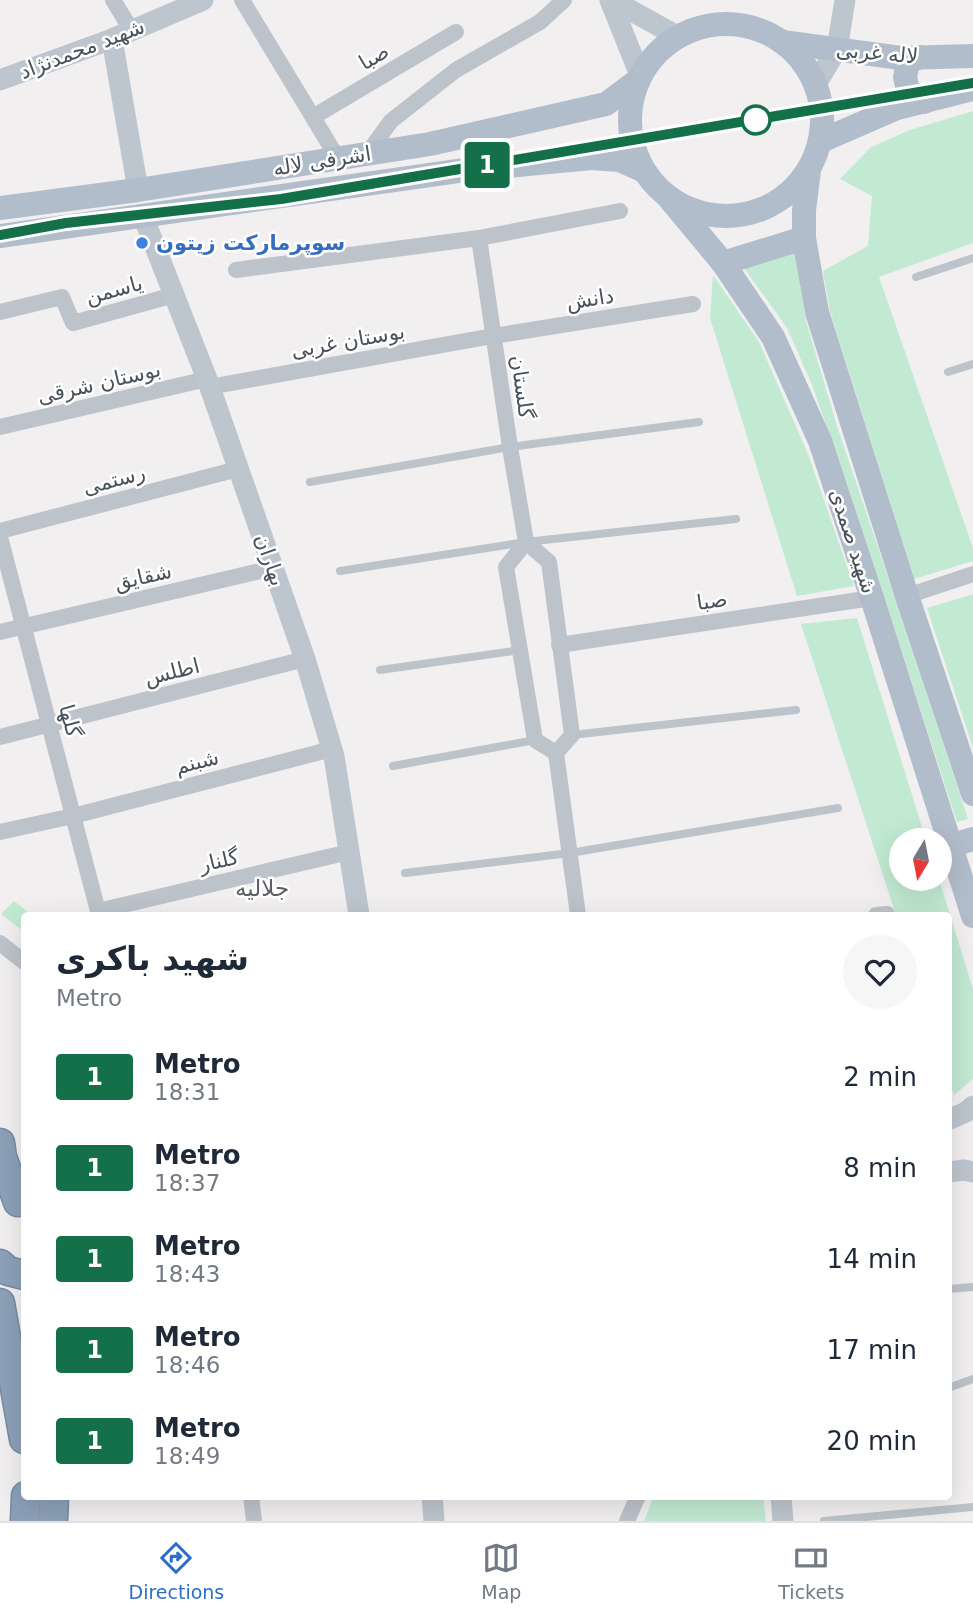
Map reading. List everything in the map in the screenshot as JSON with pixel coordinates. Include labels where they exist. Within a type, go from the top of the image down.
[{"type":"highway","points":[[0,1143],[18,1204]]},
{"type":"highway","points":[[0,1264],[8,1271],[21,1274]]},
{"type":"highway","points":[[0,1303],[21,1421]]},
{"type":"highway","points":[[25,1521],[26,1500]]},
{"type":"highway","points":[[53,1521],[54,1500]]},
{"type":"main road","name":"شهید محمدنژاد","points":[[0,80],[112,40],[202,0]]},
{"type":"main road","points":[[611,0],[677,36]]},
{"type":"main road","points":[[611,0],[637,79]]},
{"type":"main road","points":[[816,84],[837,49],[845,0]]},
{"type":"main road","points":[[739,24],[769,33],[782,42],[795,52],[816,84],[823,109],[821,141],[810,170],[789,195],[761,211],[730,217],[698,213],[669,198],[642,170],[632,141],[629,115],[637,79],[652,57],[677,36],[707,25],[739,24]]},
{"type":"main road","points":[[112,40],[138,190]]},
{"type":"main road","name":"لاله غربی","points":[[782,42],[901,58],[973,57]]},
{"type":"main road","points":[[920,57],[908,62],[905,77],[908,90],[924,102]]},
{"type":"main road","name":"اشرفی لاله","points":[[0,208],[138,190],[429,144],[606,104],[637,79]]},
{"type":"main road","points":[[821,141],[897,108],[973,89]]},
{"type":"main road","name":"اشرفی لاله","points":[[0,236],[465,170],[591,158],[620,160],[642,170]]},
{"type":"main road","name":"شهید صمدی","points":[[810,170],[804,210],[804,238],[817,312],[973,794]]},
{"type":"main road","name":"شهید صمدی","points":[[669,198],[723,263],[773,337],[820,440],[872,598],[962,842],[973,916]]},
{"type":"main road","name":"بهاران","points":[[143,216],[208,383],[305,659],[332,749],[359,912]]},
{"type":"main road","points":[[723,263],[804,238]]},
{"type":"main road","points":[[952,1118],[973,1106]]},
{"type":"main road","points":[[952,1126],[973,1123]]},
{"type":"main road","points":[[432,1500],[435,1521]]},
{"type":"main road","points":[[781,1500],[783,1521]]},
{"type":"street","points":[[113,0],[132,31]]},
{"type":"street","points":[[242,0],[337,158]]},
{"type":"street","points":[[367,154],[391,121],[402,112],[456,70],[540,22],[564,0]]},
{"type":"street","name":"صبا","points":[[313,117],[456,32]]},
{"type":"street","points":[[236,270],[479,238],[620,211]]},
{"type":"street","name":"گلستان","points":[[479,238],[526,542]]},
{"type":"street","name":"یاسمن","points":[[0,312],[62,297],[72,323],[174,295]]},
{"type":"street","name":"دانش","points":[[494,336],[693,304]]},
{"type":"street","name":"بوستان غربی","points":[[208,383],[494,336]]},
{"type":"street","name":"بوستان شرقی","points":[[0,427],[208,383]]},
{"type":"street","name":"رستمی","points":[[0,531],[238,469]]},
{"type":"street","name":"گلها","points":[[0,537],[99,912]]},
{"type":"street","points":[[556,753],[535,740],[506,567],[526,542],[549,562],[572,734],[556,753],[578,912]]},
{"type":"street","name":"شقایق","points":[[0,632],[273,568]]},
{"type":"street","points":[[907,596],[973,574]]},
{"type":"street","name":"صبا","points":[[559,645],[872,598]]},
{"type":"street","name":"اطلس","points":[[0,737],[305,659]]},
{"type":"street","name":"شبنم","points":[[0,832],[73,816],[332,749]]},
{"type":"street","name":"گلنار","points":[[103,912],[349,852]]},
{"type":"street","points":[[0,943],[21,960]]},
{"type":"street","points":[[251,1500],[254,1521]]},
{"type":"street","points":[[627,1521],[636,1500]]},
{"type":"lane","points":[[916,277],[973,258]]},
{"type":"lane","points":[[948,372],[973,364]]},
{"type":"lane","points":[[310,481],[510,447],[699,422]]},
{"type":"lane","points":[[340,571],[526,542],[736,519]]},
{"type":"lane","points":[[380,670],[520,650]]},
{"type":"lane","points":[[572,734],[796,709]]},
{"type":"lane","points":[[393,766],[535,740]]},
{"type":"lane","points":[[405,873],[570,853],[838,808]]},
{"type":"lane","points":[[952,1289],[973,1287]]},
{"type":"lane","points":[[952,1387],[973,1379]]},
{"type":"lane","points":[[824,1521],[973,1507]]},
{"type":"green space","points":[[973,111],[973,243],[879,277],[973,548],[973,561],[914,579],[830,311],[823,271],[868,246],[872,196],[840,179],[871,147],[910,130]]},
{"type":"green space","points":[[794,246],[806,321],[837,426],[968,819],[957,822],[812,385],[787,328],[739,261]]},
{"type":"green space","points":[[713,275],[759,342],[808,454],[854,586],[797,596],[710,318]]},
{"type":"green space","points":[[973,594],[973,748],[927,608]]},
{"type":"green space","points":[[857,618],[922,828],[889,828],[889,891],[943,891],[949,912],[895,912],[801,624]]},
{"type":"green space","points":[[14,901],[28,912],[21,912],[21,930],[1,914]]},
{"type":"green space","points":[[952,921],[973,989],[973,1079],[954,1095]]},
{"type":"green space","points":[[652,1500],[763,1500],[766,1521],[644,1521]]},
{"type":"metro line","name":"1","points":[[0,235],[66,223],[281,199],[973,83]]},
{"type":"place","name":"سوپرمارکت زیتون","points":[[142,243]]},
{"type":"district","name":"جلالیه","points":[[262,888]]}]
